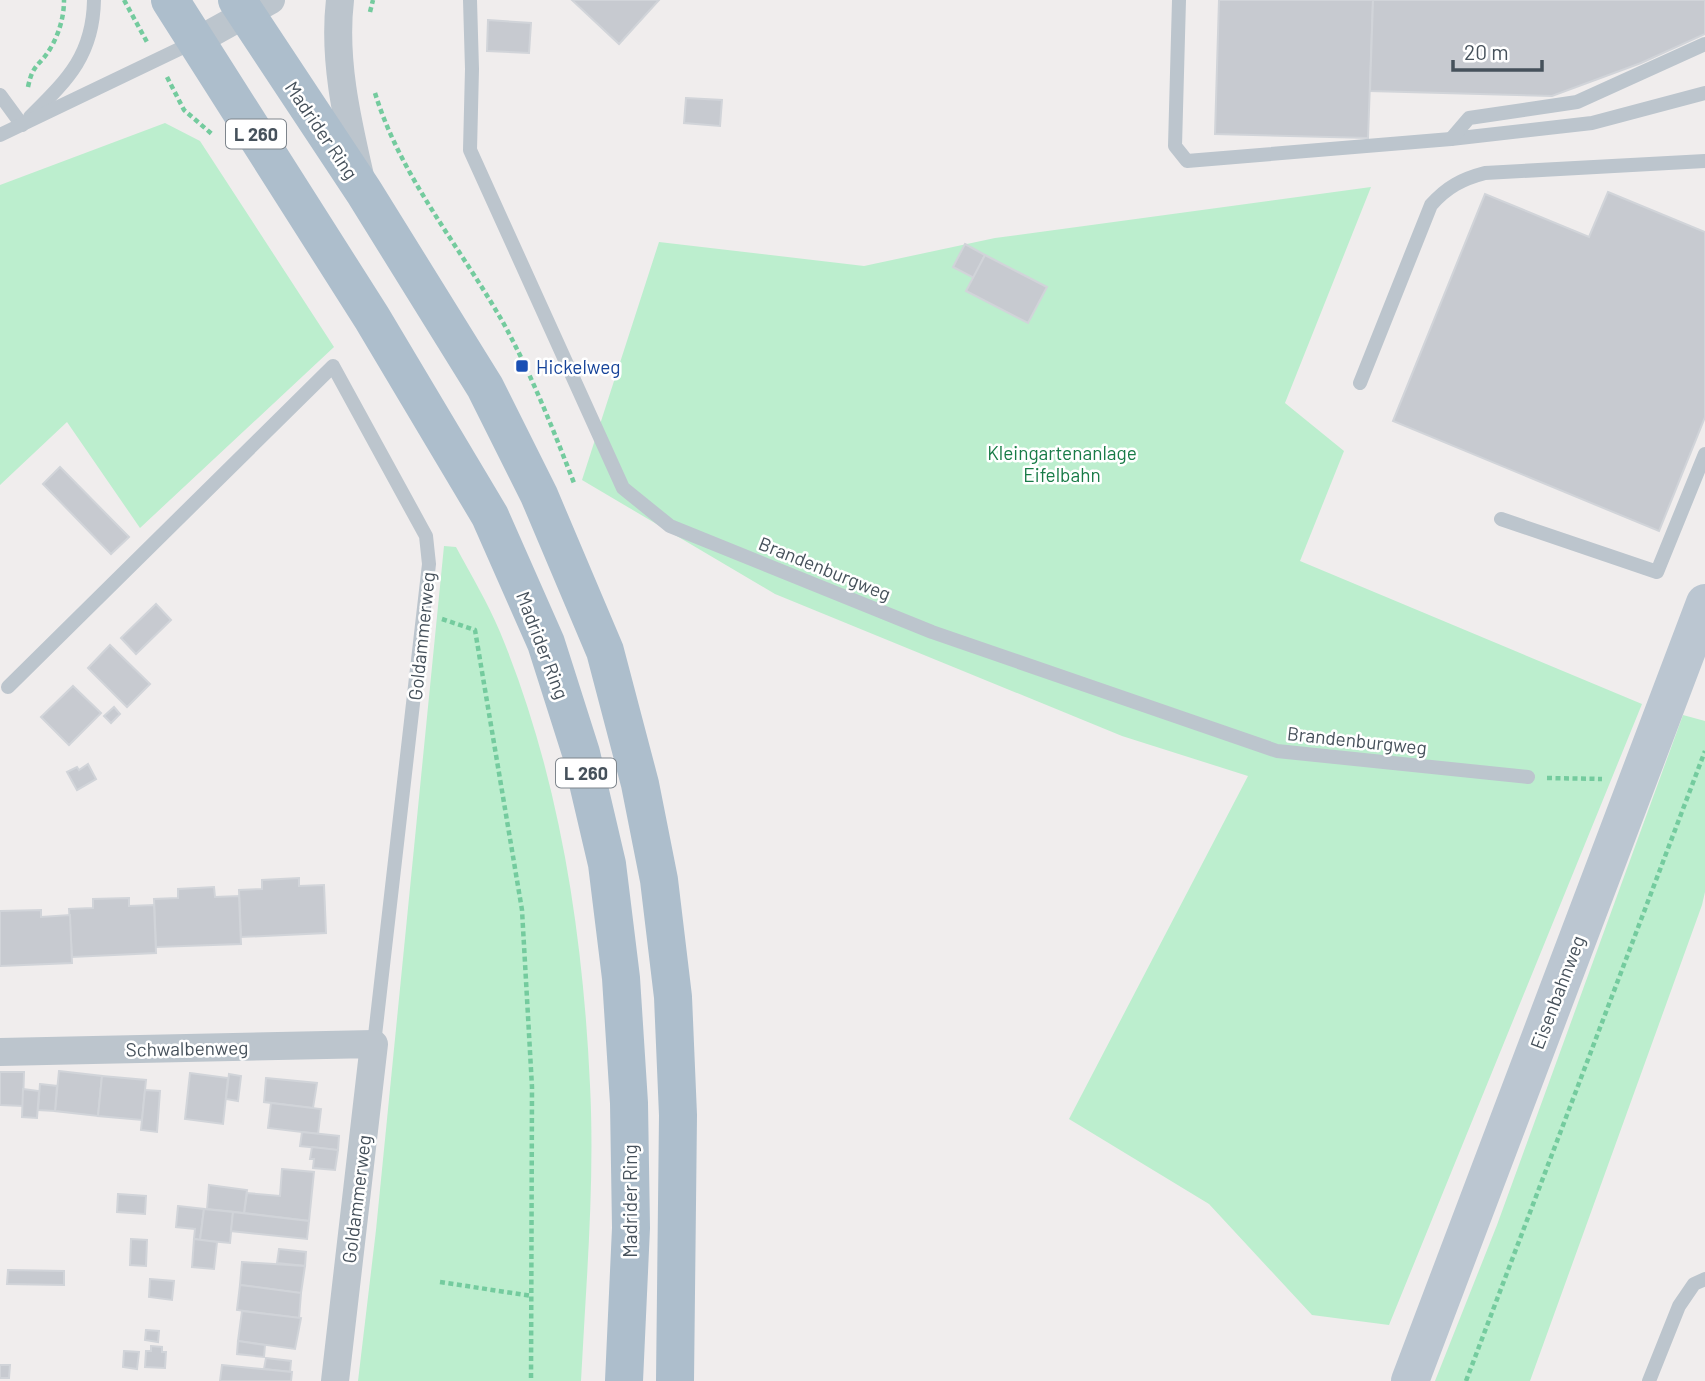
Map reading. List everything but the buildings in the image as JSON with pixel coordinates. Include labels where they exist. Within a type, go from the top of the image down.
[{"type":"main road","name":"Madrider Ring","points":[[170,0],[372,318],[490,516],[546,643],[574,729],[607,864],[621,978],[629,1103],[631,1228],[624,1381]]},
{"type":"main road","name":"Madrider Ring","points":[[252,5],[485,387],[539,495],[604,651],[640,784],[659,880],[673,997],[678,1115],[676,1381]]},
{"type":"street","points":[[340,0],[338,52],[346,107],[364,192]]},
{"type":"street","points":[[197,41],[252,5]]},
{"type":"street","name":"Eisenbahnweg","points":[[1409,1381],[1705,603]]},
{"type":"street","name":"Schwalbenweg","points":[[0,1052],[374,1044]]},
{"type":"street","name":"Goldammerweg","points":[[335,1381],[374,1044]]},
{"type":"lane","points":[[22,125],[66,81],[86,48],[94,0]]},
{"type":"lane","name":"Brandenburgweg","points":[[470,0],[470,150],[624,488],[670,526],[932,632],[1277,751],[1528,777]]},
{"type":"lane","points":[[1179,0],[1175,146],[1187,161],[1451,139],[1592,123],[1705,93]]},
{"type":"lane","points":[[0,135],[197,41]]},
{"type":"lane","points":[[1451,139],[1469,118],[1577,102],[1705,44]]},
{"type":"lane","points":[[0,95],[22,125]]},
{"type":"lane","points":[[1360,383],[1431,205],[1446,189],[1467,178],[1485,173],[1705,161]]},
{"type":"lane","name":"Goldammerweg","points":[[8,687],[333,366],[426,536],[429,564],[374,1044]]},
{"type":"lane","points":[[1501,519],[1657,572],[1705,454]]},
{"type":"lane","points":[[1649,1381],[1679,1306],[1694,1284],[1705,1279]]},
{"type":"path","points":[[22,125],[31,71],[50,48],[64,17],[64,0]]},
{"type":"path","points":[[424,613],[475,630],[522,910],[532,1087],[531,1381]]},
{"type":"path","points":[[1465,1381],[1705,751]]},
{"type":"path","points":[[1528,777],[1638,780]]},
{"type":"path","points":[[440,1282],[532,1296]]},
{"type":"green space","points":[[165,123],[200,141],[334,347],[140,528],[67,422],[0,485],[0,185]]},
{"type":"green space","name":"Kleingartenanlage Eifelbahn","points":[[1371,187],[1285,403],[1344,451],[1300,561],[1642,704],[1389,1325],[1312,1315],[1209,1204],[1069,1119],[1248,776],[1122,736],[775,594],[582,480],[659,242],[864,266],[995,238]]},
{"type":"green space","points":[[444,546],[456,547],[495,621],[521,686],[553,797],[565,854],[581,970],[590,1085],[589,1233],[581,1381],[358,1381],[376,1230]]},
{"type":"green space","points":[[1683,715],[1705,721],[1705,892],[1530,1381],[1435,1381],[1497,1225]]},
{"type":"place","name":"Hickelweg","points":[[522,366]]}]
